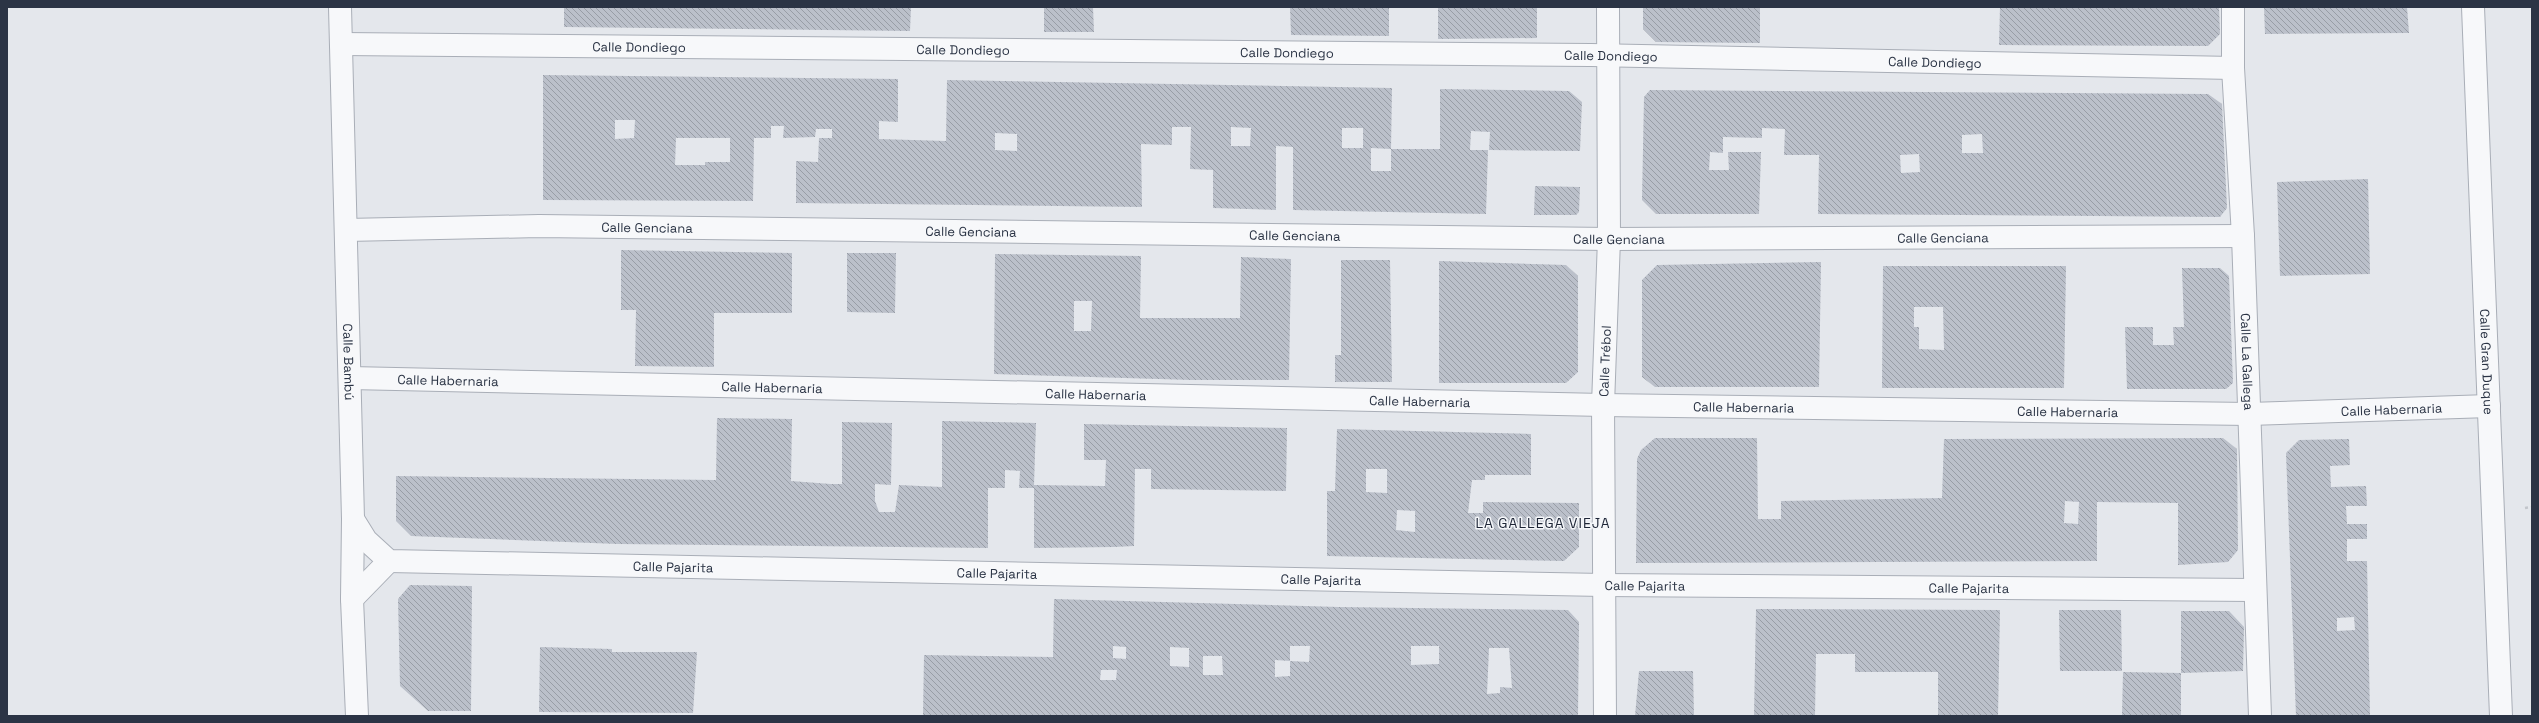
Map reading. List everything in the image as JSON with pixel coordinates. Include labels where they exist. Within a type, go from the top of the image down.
[{"type":"street","name":"Calle Bambú","points":[[340,7],[353,519],[352,599],[357,716]]},
{"type":"street","name":"Calle Trébol","points":[[1605,716],[1602,585],[1603,405],[1609,239],[1608,7]]},
{"type":"street","name":"Calle La Gallega","points":[[2233,7],[2234,68],[2243,236],[2254,590],[2260,716]]},
{"type":"street","name":"Calle Gran Duque","points":[[2473,7],[2501,716]]},
{"type":"street","name":"Calle Dondiego","points":[[341,44],[1608,56],[2234,68]]},
{"type":"street","name":"Calle Genciana","points":[[346,230],[539,226],[1609,239],[2243,236]]},
{"type":"street","name":"Calle Habernaria","points":[[350,378],[1603,405],[2249,414],[2489,406]]},
{"type":"street","points":[[352,599],[389,561],[366,540],[353,519]]},
{"type":"street","name":"Calle Pajarita","points":[[389,561],[1602,585],[2254,590]]},
{"type":"building","points":[[564,7],[911,7],[910,31],[564,27]]},
{"type":"building","points":[[1044,7],[1093,7],[1094,32],[1044,32]]},
{"type":"building","points":[[1290,7],[1389,7],[1389,36],[1291,35]]},
{"type":"building","points":[[1438,7],[1537,7],[1537,38],[1438,39]]},
{"type":"building","points":[[1643,7],[1760,7],[1760,43],[1656,42],[1643,29]]},
{"type":"building","points":[[2000,7],[2219,7],[2220,34],[2208,46],[1999,45]]},
{"type":"building","points":[[2264,7],[2407,7],[2409,33],[2265,34]]},
{"type":"building","points":[[543,75],[898,79],[898,122],[879,121],[879,139],[946,141],[947,80],[1392,88],[1391,149],[1440,149],[1440,89],[1569,91],[1582,102],[1580,151],[1489,150],[1490,132],[1471,131],[1470,150],[1488,150],[1486,214],[1293,210],[1293,147],[1276,146],[1276,210],[1213,208],[1213,170],[1190,169],[1191,127],[1172,127],[1172,145],[1141,144],[1142,207],[796,203],[796,161],[818,162],[819,138],[832,138],[832,129],[816,129],[815,137],[783,138],[784,126],[771,126],[771,138],[754,138],[753,201],[543,200]],"holes":[[[615,120],[635,120],[634,138],[615,139]],[[1231,127],[1251,128],[1250,146],[1231,146]],[[1342,128],[1363,128],[1363,148],[1342,148]],[[995,133],[1017,134],[1017,151],[995,150]],[[676,138],[730,138],[730,162],[705,162],[705,165],[675,165]],[[1371,148],[1391,149],[1391,171],[1371,171]]]},
{"type":"building","points":[[1650,90],[2208,94],[2222,104],[2227,208],[2220,217],[1818,214],[1819,155],[1784,155],[1785,129],[1762,128],[1762,138],[1723,137],[1723,153],[1710,152],[1709,170],[1729,170],[1728,152],[1761,152],[1759,214],[1656,214],[1642,200],[1644,97]],"holes":[[[1982,134],[1983,153],[1962,153],[1962,135]],[[1919,154],[1920,172],[1901,173],[1900,155]]]},
{"type":"building","points":[[2368,179],[2370,274],[2280,276],[2277,182]]},
{"type":"building","points":[[1535,186],[1580,187],[1579,212],[1576,215],[1534,215]]},
{"type":"building","points":[[621,250],[792,253],[792,313],[714,313],[714,367],[635,366],[636,310],[621,310]]},
{"type":"building","points":[[847,253],[896,253],[895,313],[847,312]]},
{"type":"building","points":[[995,254],[1141,256],[1140,318],[1240,318],[1241,257],[1291,259],[1289,380],[1191,380],[994,374]],"holes":[[[1074,301],[1092,301],[1091,331],[1074,331]]]},
{"type":"building","points":[[1341,260],[1390,260],[1392,382],[1335,382],[1335,355],[1341,355]]},
{"type":"building","points":[[1439,261],[1566,265],[1578,276],[1578,372],[1566,383],[1439,383]]},
{"type":"building","points":[[1821,262],[1819,387],[1655,387],[1642,377],[1642,280],[1657,265]]},
{"type":"building","points":[[1883,266],[2066,266],[2064,388],[1882,388]],"holes":[[[1914,307],[1943,307],[1944,350],[1919,349],[1919,327],[1914,327]]]},
{"type":"building","points":[[2182,268],[2220,268],[2229,276],[2233,383],[2226,389],[2127,389],[2125,327],[2153,327],[2153,345],[2174,345],[2173,327],[2184,327]]},
{"type":"building","points":[[717,418],[792,419],[791,481],[831,484],[842,484],[842,422],[892,423],[891,485],[875,484],[875,501],[879,512],[895,512],[899,485],[942,487],[942,421],[1036,423],[1034,485],[1105,486],[1106,460],[1084,460],[1084,424],[1287,428],[1286,491],[1151,489],[1151,469],[1135,469],[1134,546],[1114,547],[1034,548],[1034,488],[1019,488],[1020,471],[1005,470],[1005,488],[988,488],[988,548],[618,544],[411,536],[396,521],[396,476],[716,480]]},
{"type":"building","points":[[1337,429],[1531,434],[1531,475],[1485,475],[1485,480],[1472,480],[1468,513],[1483,513],[1483,502],[1579,503],[1579,547],[1564,561],[1327,556],[1327,491],[1335,491]],"holes":[[[1366,469],[1387,469],[1387,493],[1366,492]],[[1397,510],[1415,511],[1415,532],[1396,530]]]},
{"type":"building","points":[[1655,438],[1757,438],[1758,519],[1781,519],[1781,501],[1942,498],[1944,439],[2223,438],[2237,449],[2238,550],[2228,562],[2178,565],[2178,503],[2097,502],[2097,561],[1636,563],[1637,459],[1641,450]],"holes":[[[2065,501],[2079,502],[2078,524],[2064,523]]]},
{"type":"building","points":[[2349,439],[2350,465],[2330,466],[2331,487],[2366,486],[2367,506],[2346,506],[2347,524],[2367,524],[2367,539],[2347,539],[2347,561],[2367,561],[2370,716],[2296,716],[2286,453],[2299,440]],"holes":[[[2354,617],[2355,630],[2337,631],[2337,618]]]},
{"type":"building","points":[[410,585],[472,586],[471,711],[428,711],[400,686],[398,599]]},
{"type":"building","points":[[1054,599],[1339,607],[1568,610],[1579,622],[1578,716],[923,716],[924,655],[1053,657]],"holes":[[[1113,646],[1126,647],[1126,659],[1113,658]],[[1290,646],[1310,646],[1309,662],[1290,661]],[[1411,646],[1439,646],[1439,664],[1411,665]],[[1170,647],[1189,648],[1189,667],[1170,666]],[[1489,648],[1509,648],[1512,688],[1500,687],[1500,693],[1487,694]],[[1203,656],[1222,656],[1223,675],[1203,675]],[[1275,660],[1290,661],[1290,676],[1275,677]],[[1101,670],[1117,670],[1116,680],[1100,680]]]},
{"type":"building","points":[[1756,609],[2000,610],[1998,716],[1938,716],[1938,672],[1855,672],[1855,654],[1816,654],[1815,716],[1754,716]]},
{"type":"building","points":[[2059,610],[2121,610],[2122,671],[2060,671]]},
{"type":"building","points":[[2181,611],[2229,611],[2244,627],[2243,671],[2181,673]]},
{"type":"building","points":[[540,647],[612,649],[612,652],[697,652],[693,713],[539,712]]},
{"type":"building","points":[[1639,671],[1693,671],[1694,716],[1635,716]]},
{"type":"building","points":[[2123,672],[2181,673],[2181,716],[2122,716]]},
{"type":"district","name":"LA GALLEGA VIEJA","points":[[1543,523]]}]
